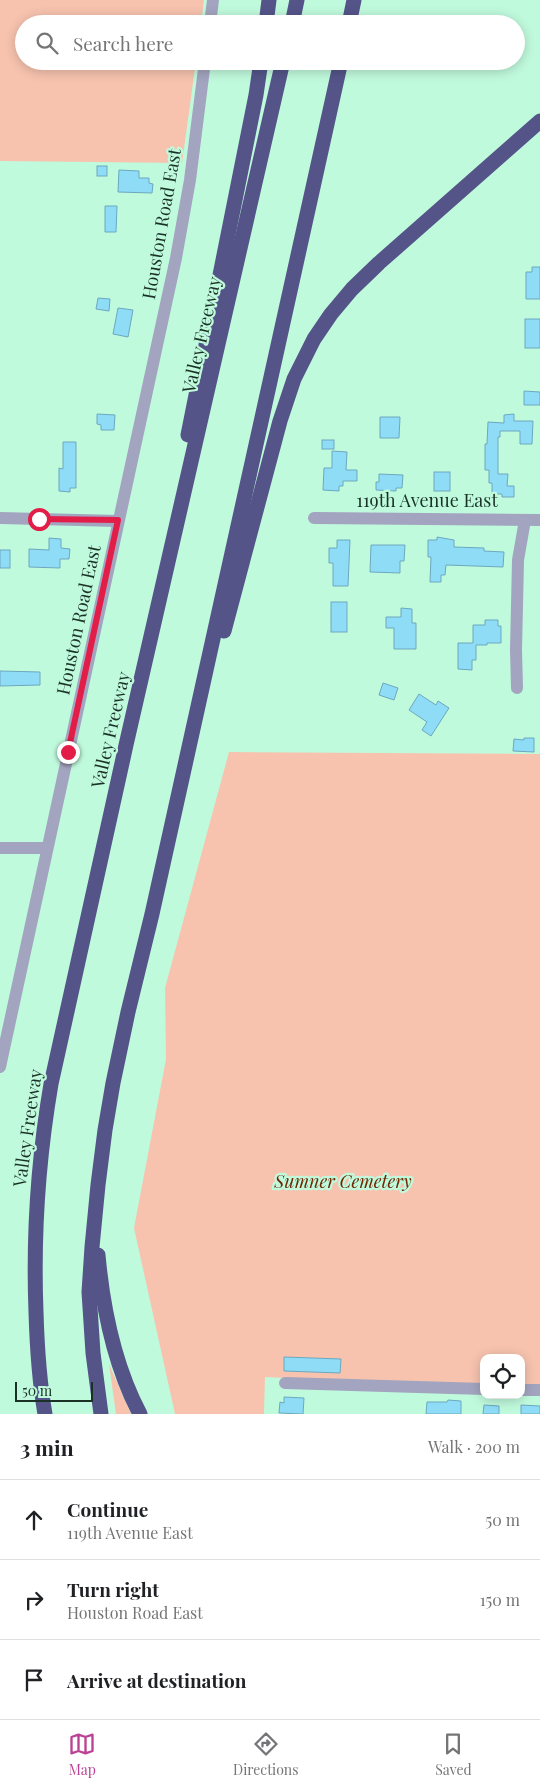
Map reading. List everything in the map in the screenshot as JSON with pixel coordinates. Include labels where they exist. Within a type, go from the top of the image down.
[{"type":"highway","points":[[267,15],[269,0]]},
{"type":"highway","points":[[294,15],[297,0]]},
{"type":"highway","points":[[351,15],[354,0]]},
{"type":"highway","points":[[161,598],[195,399],[260,70]]},
{"type":"highway","name":"Valley Freeway","points":[[45,1414],[37,1356],[35,1296],[35,1226],[43,1136],[58,1055],[282,70]]},
{"type":"highway","points":[[101,1414],[93,1353],[90,1292],[92,1247],[101,1157],[113,1083],[339,70]]},
{"type":"highway","points":[[191,740],[211,678],[280,421],[294,379],[314,339],[331,314],[352,289],[540,121]]},
{"type":"highway","points":[[96,1219],[103,1291],[115,1352],[126,1386],[140,1414]]},
{"type":"street","points":[[211,15],[213,0]]},
{"type":"street","name":"Houston Road East","points":[[0,1067],[176,258],[190,180],[204,70]]},
{"type":"street","points":[[0,518],[118,520]]},
{"type":"street","name":"119th Avenue East","points":[[314,518],[540,520]]},
{"type":"street","points":[[517,688],[518,560],[525,520]]},
{"type":"street","points":[[0,848],[47,848]]},
{"type":"street","points":[[285,1384],[480,1389]]},
{"type":"street","points":[[525,1390],[540,1390]]},
{"type":"green space","points":[[0,0],[204,0],[202,15],[15,15],[15,70],[195,70],[182,163],[0,161]]},
{"type":"green space","name":"Sumner Cemetery","points":[[229,752],[540,754],[540,1389],[525,1389],[525,1354],[480,1354],[480,1388],[265,1377],[264,1414],[175,1414],[134,1228],[166,1059],[165,988]]},
{"type":"green space","points":[[109,1364],[131,1414],[116,1414]]},
{"type":"building","points":[[97,166],[107,166],[107,176],[97,176]]},
{"type":"building","points":[[119,170],[139,171],[139,178],[149,178],[149,183],[153,184],[152,193],[118,192]]},
{"type":"building","points":[[105,206],[117,206],[116,232],[105,232]]},
{"type":"building","points":[[532,267],[540,267],[540,299],[526,299],[526,272],[532,272]]},
{"type":"building","points":[[98,298],[110,299],[109,311],[96,309]]},
{"type":"building","points":[[118,308],[133,310],[128,337],[113,334]]},
{"type":"building","points":[[525,319],[540,319],[540,348],[525,348]]},
{"type":"building","points":[[524,391],[540,392],[540,405],[524,405]]},
{"type":"building","points":[[97,414],[115,415],[114,430],[101,430],[101,425],[97,424]]},
{"type":"building","points":[[514,414],[514,421],[533,421],[532,444],[520,444],[520,431],[500,431],[500,437],[498,437],[498,474],[508,474],[507,486],[514,486],[514,497],[502,497],[502,494],[492,494],[492,483],[489,483],[489,470],[485,470],[485,444],[487,444],[488,422],[504,423],[504,415]]},
{"type":"building","points":[[380,417],[400,417],[399,438],[380,438]]},
{"type":"building","points":[[322,440],[334,440],[334,449],[322,449]]},
{"type":"building","points":[[63,442],[76,442],[76,488],[70,488],[70,492],[59,491],[59,468],[63,469]]},
{"type":"building","points":[[332,451],[347,452],[346,470],[357,470],[357,481],[343,481],[343,486],[339,486],[339,491],[323,490],[324,468],[332,468]]},
{"type":"building","points":[[434,472],[450,472],[450,491],[434,491]]},
{"type":"building","points":[[379,474],[403,475],[402,488],[396,488],[396,491],[376,490]]},
{"type":"building","points":[[437,537],[454,540],[454,547],[484,548],[484,551],[504,552],[503,567],[446,565],[445,575],[441,575],[441,582],[430,582],[431,557],[428,557],[428,540],[437,540]]},
{"type":"building","points":[[49,538],[61,539],[61,548],[70,549],[69,559],[60,559],[60,568],[29,567],[29,549],[49,550]]},
{"type":"building","points":[[337,540],[350,540],[348,586],[333,586],[333,563],[329,563],[329,548],[337,548]]},
{"type":"building","points":[[371,545],[405,545],[404,561],[400,561],[400,573],[370,572]]},
{"type":"building","points":[[0,550],[10,550],[10,568],[0,568]]},
{"type":"building","points":[[331,602],[347,602],[347,632],[331,632]]},
{"type":"building","points":[[401,608],[412,609],[412,623],[416,623],[416,649],[394,649],[394,628],[386,628],[386,617],[401,617]]},
{"type":"building","points":[[485,620],[498,620],[498,626],[501,626],[501,643],[476,645],[476,660],[472,660],[472,670],[458,669],[458,643],[473,643],[473,625],[485,625]]},
{"type":"building","points":[[0,671],[40,672],[40,685],[0,686]]},
{"type":"building","points":[[383,683],[398,688],[394,700],[379,695]]},
{"type":"building","points":[[419,694],[436,705],[438,701],[449,708],[431,736],[422,730],[427,722],[409,710]]},
{"type":"building","points":[[524,738],[534,738],[534,752],[513,751],[514,739],[524,740]]},
{"type":"building","points":[[284,1357],[341,1359],[340,1373],[284,1371]]},
{"type":"building","points":[[284,1397],[304,1398],[303,1414],[279,1413],[280,1402],[284,1403]]},
{"type":"building","points":[[448,1400],[461,1401],[461,1414],[426,1414],[427,1402],[447,1402]]},
{"type":"building","points":[[484,1405],[499,1406],[499,1414],[483,1414]]},
{"type":"building","points":[[521,1405],[540,1406],[540,1414],[521,1414]]},
{"type":"route","points":[[39,519],[118,520],[68,752]]}]
